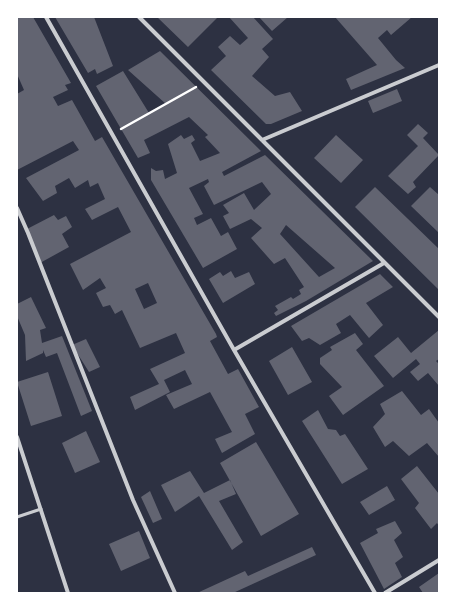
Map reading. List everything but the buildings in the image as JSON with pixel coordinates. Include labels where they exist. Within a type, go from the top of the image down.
[{"type":"street","points":[[46,17],[234,350],[376,593]]},
{"type":"street","points":[[139,17],[439,317]]},
{"type":"street","points":[[262,140],[439,65]]},
{"type":"street","points":[[17,208],[133,500],[175,593]]},
{"type":"street","points":[[234,350],[384,263]]},
{"type":"street","points":[[17,437],[68,593]]},
{"type":"street","points":[[385,593],[439,560]]},
{"type":"lane","points":[[17,517],[40,508]]},
{"type":"path","points":[[121,128],[196,87]]}]
